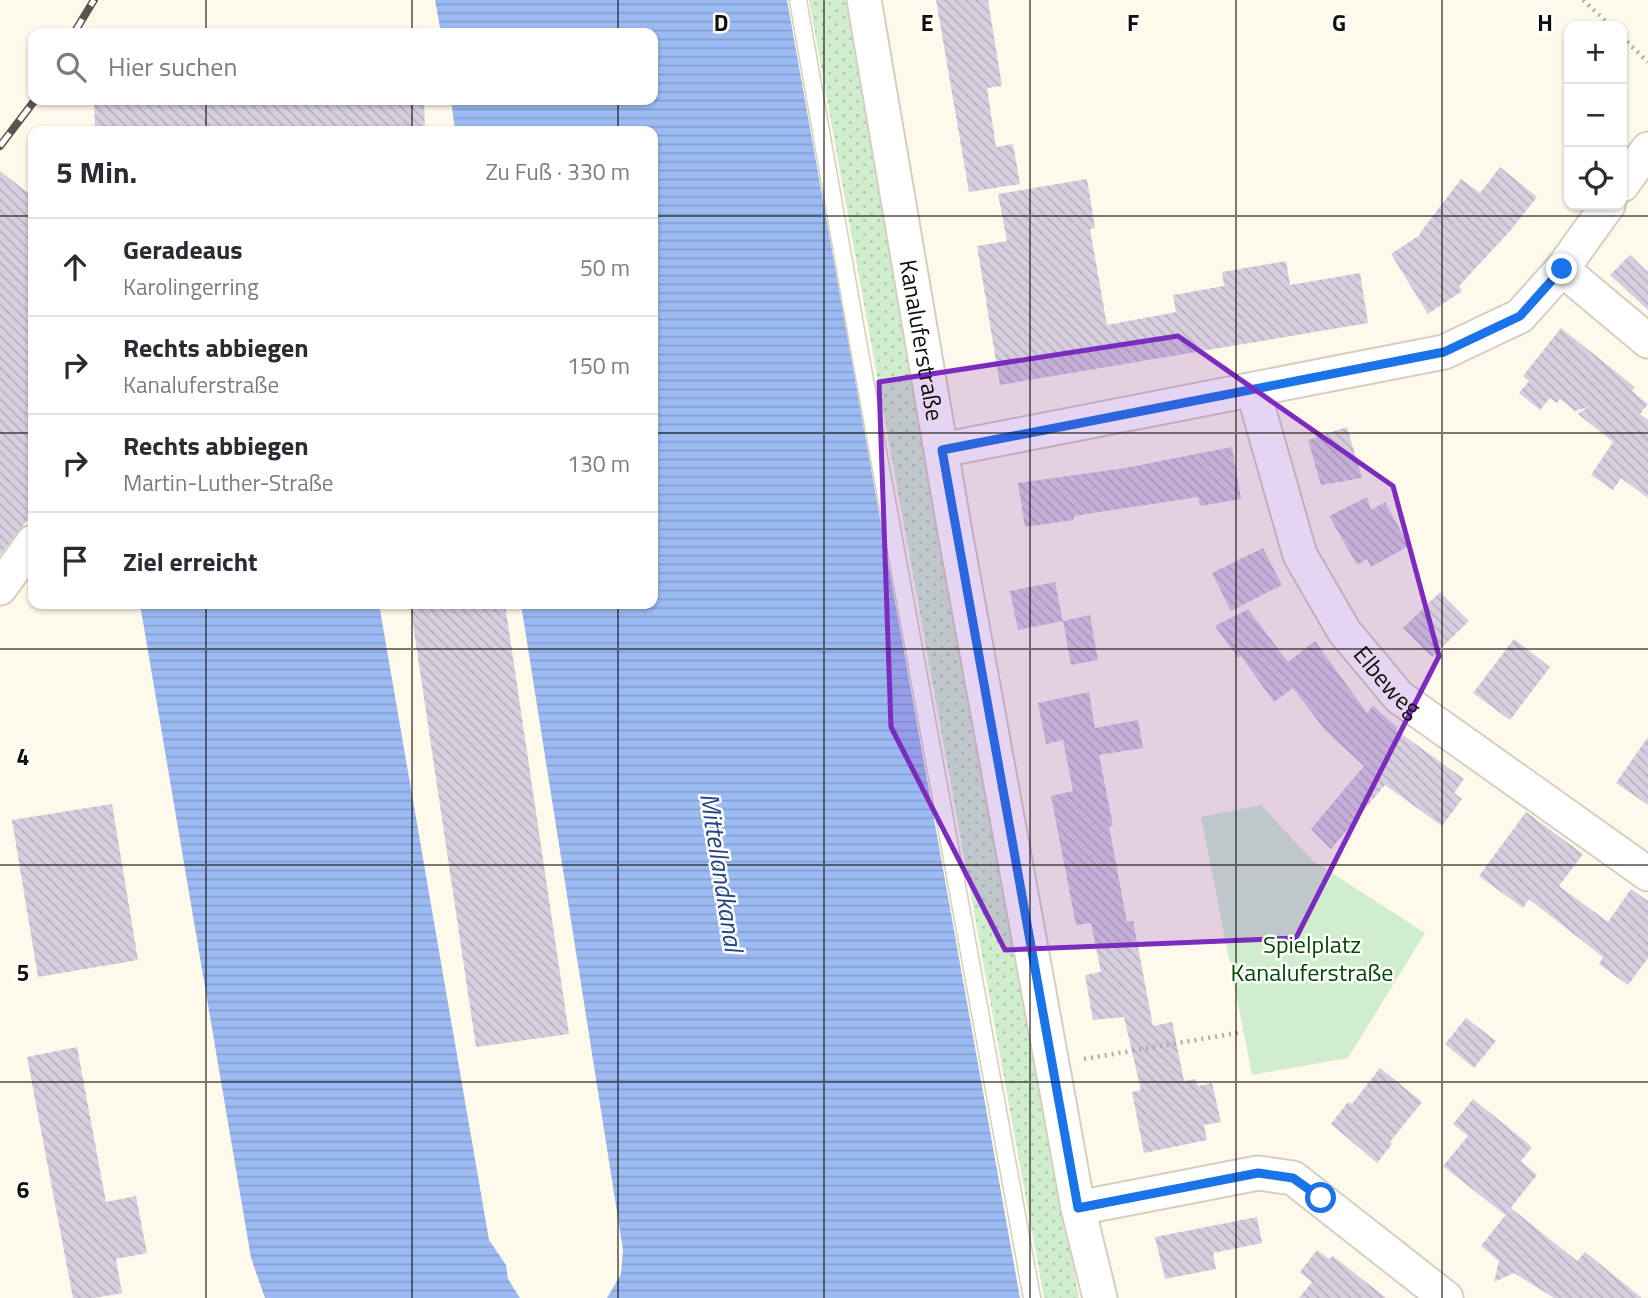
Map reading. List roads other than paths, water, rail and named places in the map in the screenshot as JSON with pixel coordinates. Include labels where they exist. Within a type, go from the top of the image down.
[{"type":"street","name":"Kanaluferstraße","points":[[864,0],[1052,1065],[1078,1208],[1100,1298]]},
{"type":"street","points":[[1627,179],[1648,149]]},
{"type":"street","points":[[942,450],[1444,352],[1520,316],[1562,269],[1604,210]]},
{"type":"street","points":[[1562,269],[1648,341]]},
{"type":"street","name":"Elbeweg","points":[[1253,390],[1300,555],[1343,631],[1399,697],[1648,874]]},
{"type":"street","points":[[0,588],[28,549]]},
{"type":"street","points":[[1078,1208],[1258,1173],[1293,1178],[1446,1298]]},
{"type":"lane","points":[[798,0],[858,345],[1032,1298]]},
{"type":"water","name":"Mittellandkanal","points":[[435,0],[787,0],[1020,1298],[607,1298],[621,1274],[623,1250],[522,609],[658,609],[658,126],[454,126],[452,105],[658,105],[658,28],[440,28]]},
{"type":"water","points":[[141,609],[380,609],[489,1240],[506,1265],[508,1279],[520,1298],[265,1298],[251,1258]]},
{"type":"railway","points":[[77,28],[94,0]]},
{"type":"railway","points":[[0,146],[31,105]]},
{"type":"park label","name":"Spielplatz Kanaluferstraße","points":[[1312,958]]}]
